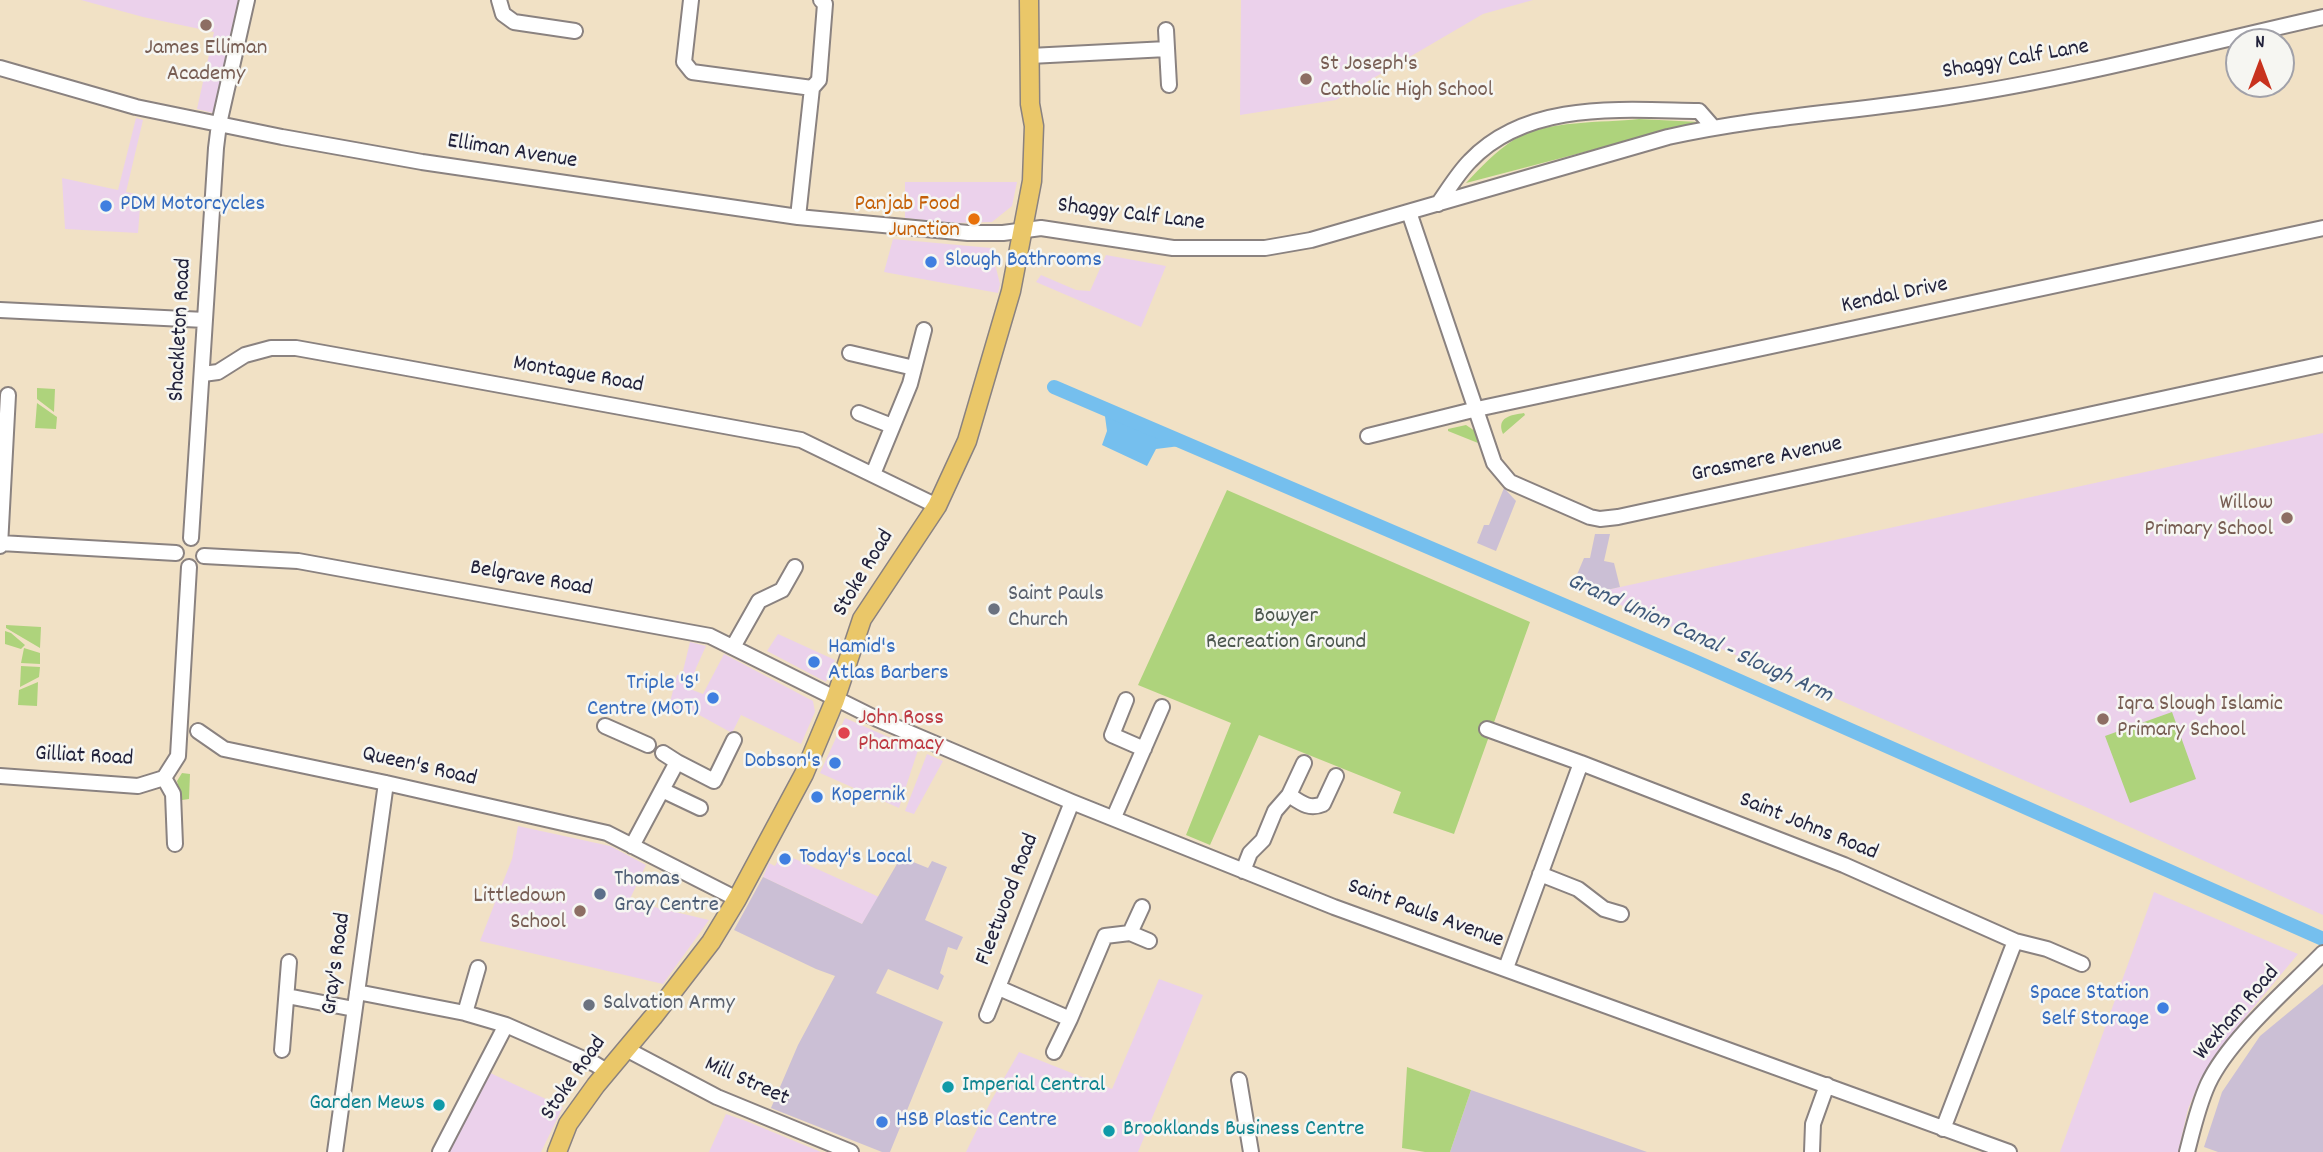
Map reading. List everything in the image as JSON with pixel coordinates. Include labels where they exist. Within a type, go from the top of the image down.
[{"type":"main road","name":"Stoke Road","points":[[556,1152],[568,1124],[711,942],[737,899],[804,774],[835,700],[862,619],[937,506],[967,441],[1008,303],[1024,229],[1034,161],[1028,0]]},
{"type":"street","name":"Shackleton Road","points":[[191,538],[219,124],[247,0]]},
{"type":"street","points":[[499,0],[503,14],[514,22],[575,31]]},
{"type":"street","points":[[691,0],[684,62],[692,72],[813,88]]},
{"type":"street","points":[[798,217],[813,88],[819,80],[825,4],[821,0]]},
{"type":"street","name":"Shaggy Calf Lane","points":[[1024,229],[1064,231],[1173,248],[1265,248],[1311,240],[1537,173],[1713,127],[1946,97],[2056,79],[2323,17]]},
{"type":"street","points":[[1166,30],[1169,85]]},
{"type":"street","points":[[1030,57],[1167,49]]},
{"type":"street","name":"Elliman Avenue","points":[[0,68],[136,107],[435,164],[798,217],[968,233],[1003,233],[1024,229]]},
{"type":"street","points":[[1438,204],[1470,161],[1489,145],[1509,132],[1546,118],[1592,111],[1699,111],[1713,127]]},
{"type":"street","name":"Grasmere Avenue","points":[[1409,212],[1494,463],[1510,482],[1600,519],[2323,364]]},
{"type":"street","name":"Kendal Drive","points":[[1368,436],[1477,410],[2323,228]]},
{"type":"street","points":[[0,310],[205,320]]},
{"type":"street","points":[[873,474],[910,384],[924,330]]},
{"type":"street","name":"Montague Road","points":[[203,374],[218,372],[245,355],[271,348],[296,348],[801,440],[937,506]]},
{"type":"street","points":[[850,353],[914,369]]},
{"type":"street","points":[[8,395],[0,544],[176,553]]},
{"type":"street","points":[[859,413],[892,426]]},
{"type":"street","points":[[191,538],[203,546],[204,555],[200,563],[189,566],[182,564],[176,553],[183,541],[191,538]]},
{"type":"street","name":"Belgrave Road","points":[[204,555],[298,561],[691,631],[733,647],[835,700]]},
{"type":"street","points":[[175,844],[173,794],[164,778],[178,756],[189,566]]},
{"type":"street","points":[[733,647],[759,601],[782,590],[795,566]]},
{"type":"street","name":"Saint Pauls Avenue","points":[[835,700],[1072,802],[1334,907],[2009,1152]]},
{"type":"street","points":[[1126,700],[1112,735],[1144,749]]},
{"type":"street","points":[[1114,817],[1162,707]]},
{"type":"street","points":[[606,726],[648,745]]},
{"type":"street","name":"Saint Johns Road","points":[[1487,729],[1844,865],[2015,942],[2047,949],[2082,964]]},
{"type":"street","name":"Queen's Road","points":[[198,731],[224,749],[607,833],[737,899]]},
{"type":"street","points":[[663,753],[714,781],[734,740]]},
{"type":"street","points":[[632,846],[677,762]]},
{"type":"street","points":[[1243,871],[1250,853],[1263,840],[1275,811],[1289,795],[1304,763]]},
{"type":"street","points":[[1506,968],[1581,763]]},
{"type":"street","name":"Gilliat Road","points":[[0,776],[138,786],[164,778]]},
{"type":"street","points":[[1289,795],[1314,808],[1323,804],[1336,776]]},
{"type":"street","name":"Gray's Road","points":[[335,1152],[386,783]]},
{"type":"street","points":[[662,790],[700,808]]},
{"type":"street","name":"Fleetwood Road","points":[[987,1014],[1072,802]]},
{"type":"street","points":[[1540,874],[1577,889],[1602,916],[1621,914]]},
{"type":"street","points":[[1130,933],[1142,907]]},
{"type":"street","points":[[1054,1052],[1105,936],[1130,933],[1149,942]]},
{"type":"street","points":[[1943,1129],[2015,942]]},
{"type":"street","name":"Wexham Road","points":[[2187,1152],[2195,1117],[2209,1082],[2245,1033],[2323,953]]},
{"type":"street","points":[[282,1050],[289,962]]},
{"type":"street","points":[[465,1013],[478,968]]},
{"type":"street","points":[[999,988],[1070,1019]]},
{"type":"street","points":[[357,992],[465,1013],[506,1025],[583,1058],[608,1072]]},
{"type":"street","points":[[287,996],[354,1009]]},
{"type":"street","points":[[440,1152],[506,1025]]},
{"type":"street","name":"Mill Street","points":[[626,1049],[717,1097],[851,1152]]},
{"type":"street","points":[[1239,1080],[1251,1152]]},
{"type":"street","points":[[1812,1152],[1813,1124],[1827,1085]]},
{"type":"shaded area","name":"James Elliman Academy","points":[[81,0],[239,0],[217,114],[197,109],[214,32]]},
{"type":"shaded area","name":"St Joseph's Catholic High School","points":[[1241,0],[1533,0],[1483,14],[1336,100],[1240,115]]},
{"type":"shaded area","points":[[136,118],[143,120],[126,192],[141,195],[138,233],[65,229],[62,178],[118,190]]},
{"type":"shaded area","points":[[905,182],[1017,182],[1012,206],[992,222],[953,223],[905,218]]},
{"type":"shaded area","points":[[893,239],[991,248],[1000,284],[998,293],[884,272]]},
{"type":"shaded area","points":[[1106,255],[1166,266],[1141,327],[1036,282],[1041,275],[1076,290],[1090,291]]},
{"type":"shaded area","name":"Iqra Slough Islamic Primary School","points":[[2323,433],[2323,915],[2097,812],[1593,593]]},
{"type":"shaded area","points":[[1504,488],[1516,501],[1496,551],[1477,543],[1484,525],[1489,525]]},
{"type":"shaded area","points":[[1595,534],[1610,534],[1604,561],[1614,563],[1620,587],[1593,593],[1573,584],[1584,558],[1590,558]]},
{"type":"shaded area","points":[[778,634],[835,660],[826,682],[767,651]]},
{"type":"shaded area","points":[[690,642],[706,646],[690,689],[703,694],[724,654],[813,701],[815,712],[801,744],[741,715],[732,733],[681,705],[679,710],[669,706],[677,675],[682,675]]},
{"type":"shaded area","points":[[845,718],[918,750],[899,808],[820,773]]},
{"type":"shaded area","points":[[927,754],[943,761],[914,814],[905,811]]},
{"type":"shaded area","name":"Littledown School","points":[[518,826],[610,846],[646,865],[629,901],[709,920],[663,984],[480,941],[512,859]]},
{"type":"shaded area","points":[[782,853],[879,897],[862,924],[763,877],[769,863],[775,866]]},
{"type":"shaded area","points":[[901,857],[928,868],[932,861],[947,867],[925,920],[963,937],[957,950],[948,947],[940,973],[944,976],[938,990],[888,969],[876,993],[943,1022],[890,1152],[882,1152],[771,1108],[798,1045],[835,976],[734,930],[763,877],[862,924]]},
{"type":"shaded area","points":[[2154,892],[2298,954],[2238,1026],[2201,1078],[2188,1109],[2178,1152],[2060,1152]]},
{"type":"shaded area","points":[[1159,979],[1203,995],[1138,1152],[966,1152],[1019,1052],[1112,1089]]},
{"type":"shaded area","points":[[2323,984],[2323,1152],[2218,1152],[2204,1147],[2222,1092],[2260,1036]]},
{"type":"shaded area","points":[[486,1071],[563,1107],[541,1152],[449,1152],[453,1137]]},
{"type":"shaded area","points":[[1471,1090],[1647,1152],[1450,1152]]},
{"type":"shaded area","points":[[726,1114],[746,1121],[821,1152],[709,1152]]},
{"type":"green space","points":[[1639,119],[1699,122],[1466,183],[1501,149],[1528,133],[1558,125]]},
{"type":"green space","points":[[37,388],[55,389],[54,412],[37,399]]},
{"type":"green space","points":[[37,403],[57,417],[56,429],[35,428]]},
{"type":"green space","points":[[1524,413],[1525,415],[1503,434],[1503,420]]},
{"type":"green space","points":[[1466,425],[1475,431],[1478,443],[1448,431]]},
{"type":"green space","name":"Bowyer Recreation Ground","points":[[1227,490],[1530,622],[1454,834],[1393,813],[1401,792],[1259,735],[1210,845],[1186,835],[1231,723],[1138,685]]},
{"type":"green space","points":[[6,625],[41,627],[40,648],[6,628]]},
{"type":"green space","points":[[5,631],[25,645],[21,649],[5,644]]},
{"type":"green space","points":[[24,648],[40,653],[40,664],[21,663]]},
{"type":"green space","points":[[21,666],[40,667],[39,677],[20,687]]},
{"type":"green space","points":[[38,682],[37,706],[18,705],[19,690]]},
{"type":"green space","points":[[2172,712],[2196,779],[2130,803],[2105,736]]},
{"type":"green space","points":[[182,773],[190,774],[189,799],[182,800],[177,781]]},
{"type":"green space","points":[[1407,1067],[1471,1090],[1450,1152],[1402,1148]]},
{"type":"water","points":[[1104,409],[1188,445],[1156,449],[1147,466],[1102,445],[1107,431]]},
{"type":"waterway","name":"Grand Union Canal - Slough Arm","points":[[1054,387],[1692,660],[2323,939]]},
{"type":"place","name":"James Elliman Academy","points":[[206,25]]},
{"type":"place","name":"St Joseph's Catholic High School","points":[[1306,79]]},
{"type":"place","name":"PDM Motorcycles","points":[[106,206]]},
{"type":"place","name":"Panjab Food Junction","points":[[974,219]]},
{"type":"place","name":"Slough Bathrooms","points":[[931,262]]},
{"type":"place","name":"Willow Primary School","points":[[2287,518]]},
{"type":"place","name":"Saint Pauls Church","points":[[994,609]]},
{"type":"place","name":"Hamid's Atlas Barbers","points":[[814,662]]},
{"type":"place","name":"Triple 'S' Centre (MOT)","points":[[713,698]]},
{"type":"place","name":"Iqra Slough Islamic Primary School","points":[[2103,719]]},
{"type":"place","name":"John Ross Pharmacy","points":[[844,733]]},
{"type":"place","name":"Dobson's","points":[[835,763]]},
{"type":"place","name":"Kopernik","points":[[817,797]]},
{"type":"place","name":"Today's Local","points":[[785,859]]},
{"type":"place","name":"Thomas Gray Centre","points":[[600,894]]},
{"type":"place","name":"Littledown School","points":[[580,911]]},
{"type":"place","name":"Salvation Army","points":[[589,1005]]},
{"type":"place","name":"Space Station Self Storage","points":[[2163,1008]]},
{"type":"place","name":"Imperial Central","points":[[948,1087]]},
{"type":"place","name":"Garden Mews","points":[[439,1105]]},
{"type":"place","name":"HSB Plastic Centre","points":[[882,1122]]},
{"type":"place","name":"Brooklands Business Centre","points":[[1109,1131]]}]
